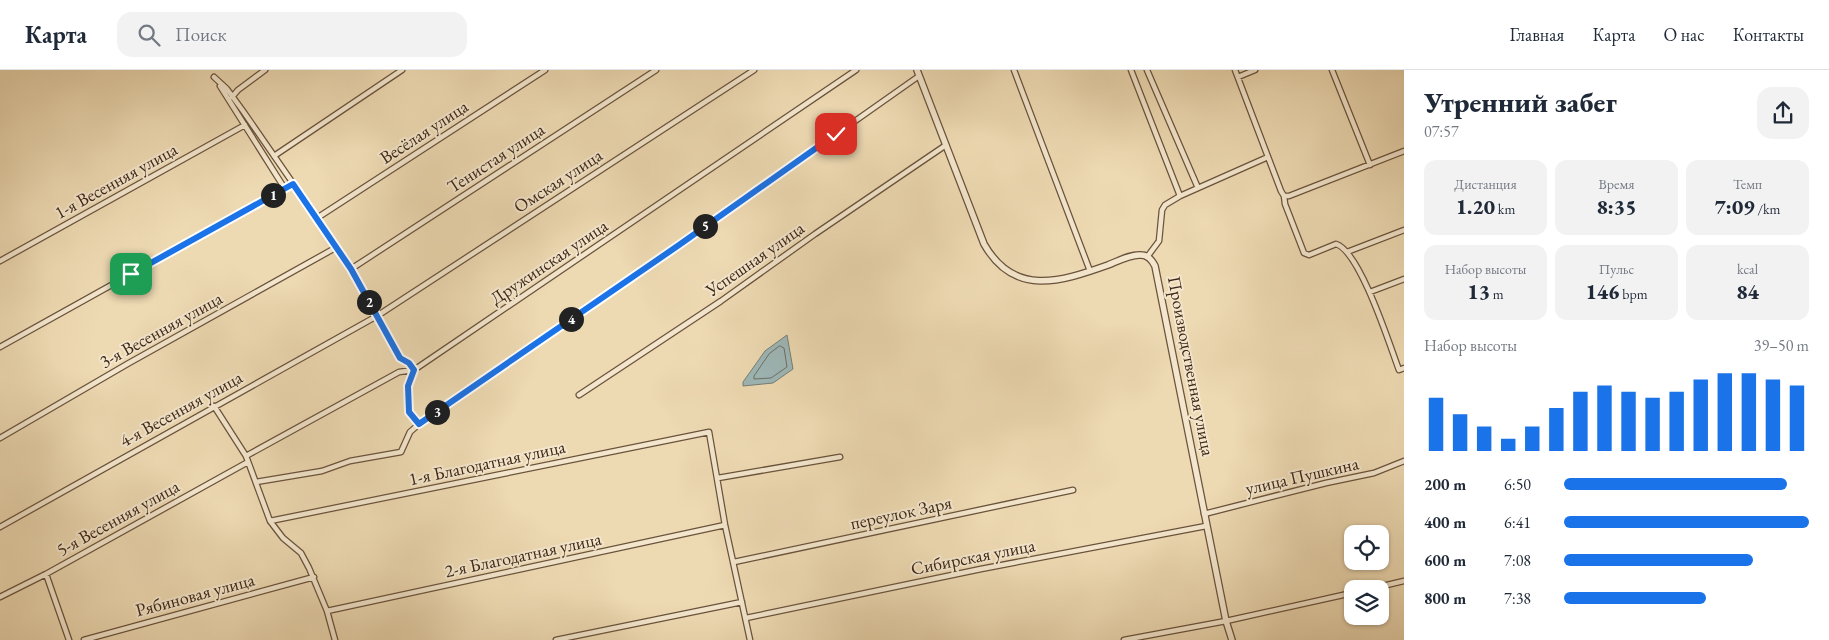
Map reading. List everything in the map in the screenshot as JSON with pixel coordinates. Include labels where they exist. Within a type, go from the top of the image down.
[{"type":"street","points":[[210,70],[286,189]]},
{"type":"street","points":[[232,96],[265,70]]},
{"type":"street","points":[[274,156],[402,70]]},
{"type":"street","name":"Весёлая улица","points":[[317,218],[545,70]]},
{"type":"street","name":"Тенистая улица","points":[[351,269],[656,70]]},
{"type":"street","name":"Омская улица","points":[[377,316],[754,70]]},
{"type":"street","name":"Дружинская улица","points":[[246,456],[399,372],[414,370],[856,70]]},
{"type":"street","points":[[1014,70],[1090,271]]},
{"type":"street","points":[[1131,70],[1180,196]]},
{"type":"street","points":[[1147,70],[1198,188]]},
{"type":"street","points":[[1236,70],[1304,253],[1309,255],[1336,244],[1340,245],[1347,252],[1370,292],[1399,370],[1404,368]]},
{"type":"street","points":[[1238,77],[1255,70]]},
{"type":"street","points":[[1332,70],[1370,165]]},
{"type":"street","points":[[256,482],[322,471],[350,461],[401,452],[410,432],[419,424],[679,245],[918,73],[984,244],[992,258],[1003,268],[1020,278],[1040,281],[1057,280],[1133,256],[1141,255],[1147,257],[1158,241],[1162,210],[1165,205],[1180,196],[1268,157]]},
{"type":"street","points":[[214,77],[232,96],[317,218],[351,269],[400,358],[409,363],[414,370],[408,386],[409,412],[419,424]]},
{"type":"street","points":[[232,96],[234,106]]},
{"type":"street","name":"1-я Весенняя улица","points":[[0,261],[245,125]]},
{"type":"street","name":"Успешная улица","points":[[579,395],[714,305],[946,145]]},
{"type":"street","points":[[1284,196],[1289,196],[1404,151]]},
{"type":"street","points":[[0,347],[293,184]]},
{"type":"street","points":[[1347,252],[1404,230]]},
{"type":"street","name":"3-я Весенняя улица","points":[[0,438],[129,362],[337,248]]},
{"type":"street","name":"Производственная улица","points":[[1147,257],[1156,266],[1206,526],[1231,639]]},
{"type":"street","points":[[1370,292],[1404,279]]},
{"type":"street","name":"4-я Весенняя улица","points":[[0,526],[377,316]]},
{"type":"street","points":[[214,406],[246,456],[270,521],[282,538],[301,553],[314,577],[327,611],[335,640]]},
{"type":"street","name":"1-я Благодатная улица","points":[[270,521],[709,432],[718,478]]},
{"type":"street","points":[[750,640],[725,525],[718,478],[840,457]]},
{"type":"street","name":"улица Пушкина","points":[[1204,514],[1326,483],[1374,473],[1404,461]]},
{"type":"street","name":"5-я Весенняя улица","points":[[0,597],[46,574],[248,462]]},
{"type":"street","name":"переулок Заря","points":[[734,562],[1074,490]]},
{"type":"street","name":"2-я Благодатная улица","points":[[327,611],[725,525]]},
{"type":"street","name":"Сибирская улица","points":[[746,618],[981,568],[1206,526]]},
{"type":"street","points":[[46,574],[69,640]]},
{"type":"street","name":"Рябиновая улица","points":[[84,640],[314,577]]},
{"type":"street","points":[[1389,585],[1404,581]]},
{"type":"street","points":[[1124,640],[1226,621],[1344,595]]},
{"type":"street","points":[[556,640],[742,602]]},
{"type":"water","points":[[787,335],[793,369],[773,383],[743,386],[743,382],[765,351]]},
{"type":"route","points":[[131,274],[293,184],[351,269],[400,358],[409,363],[414,370],[408,386],[409,412],[419,424],[836,134]]}]
